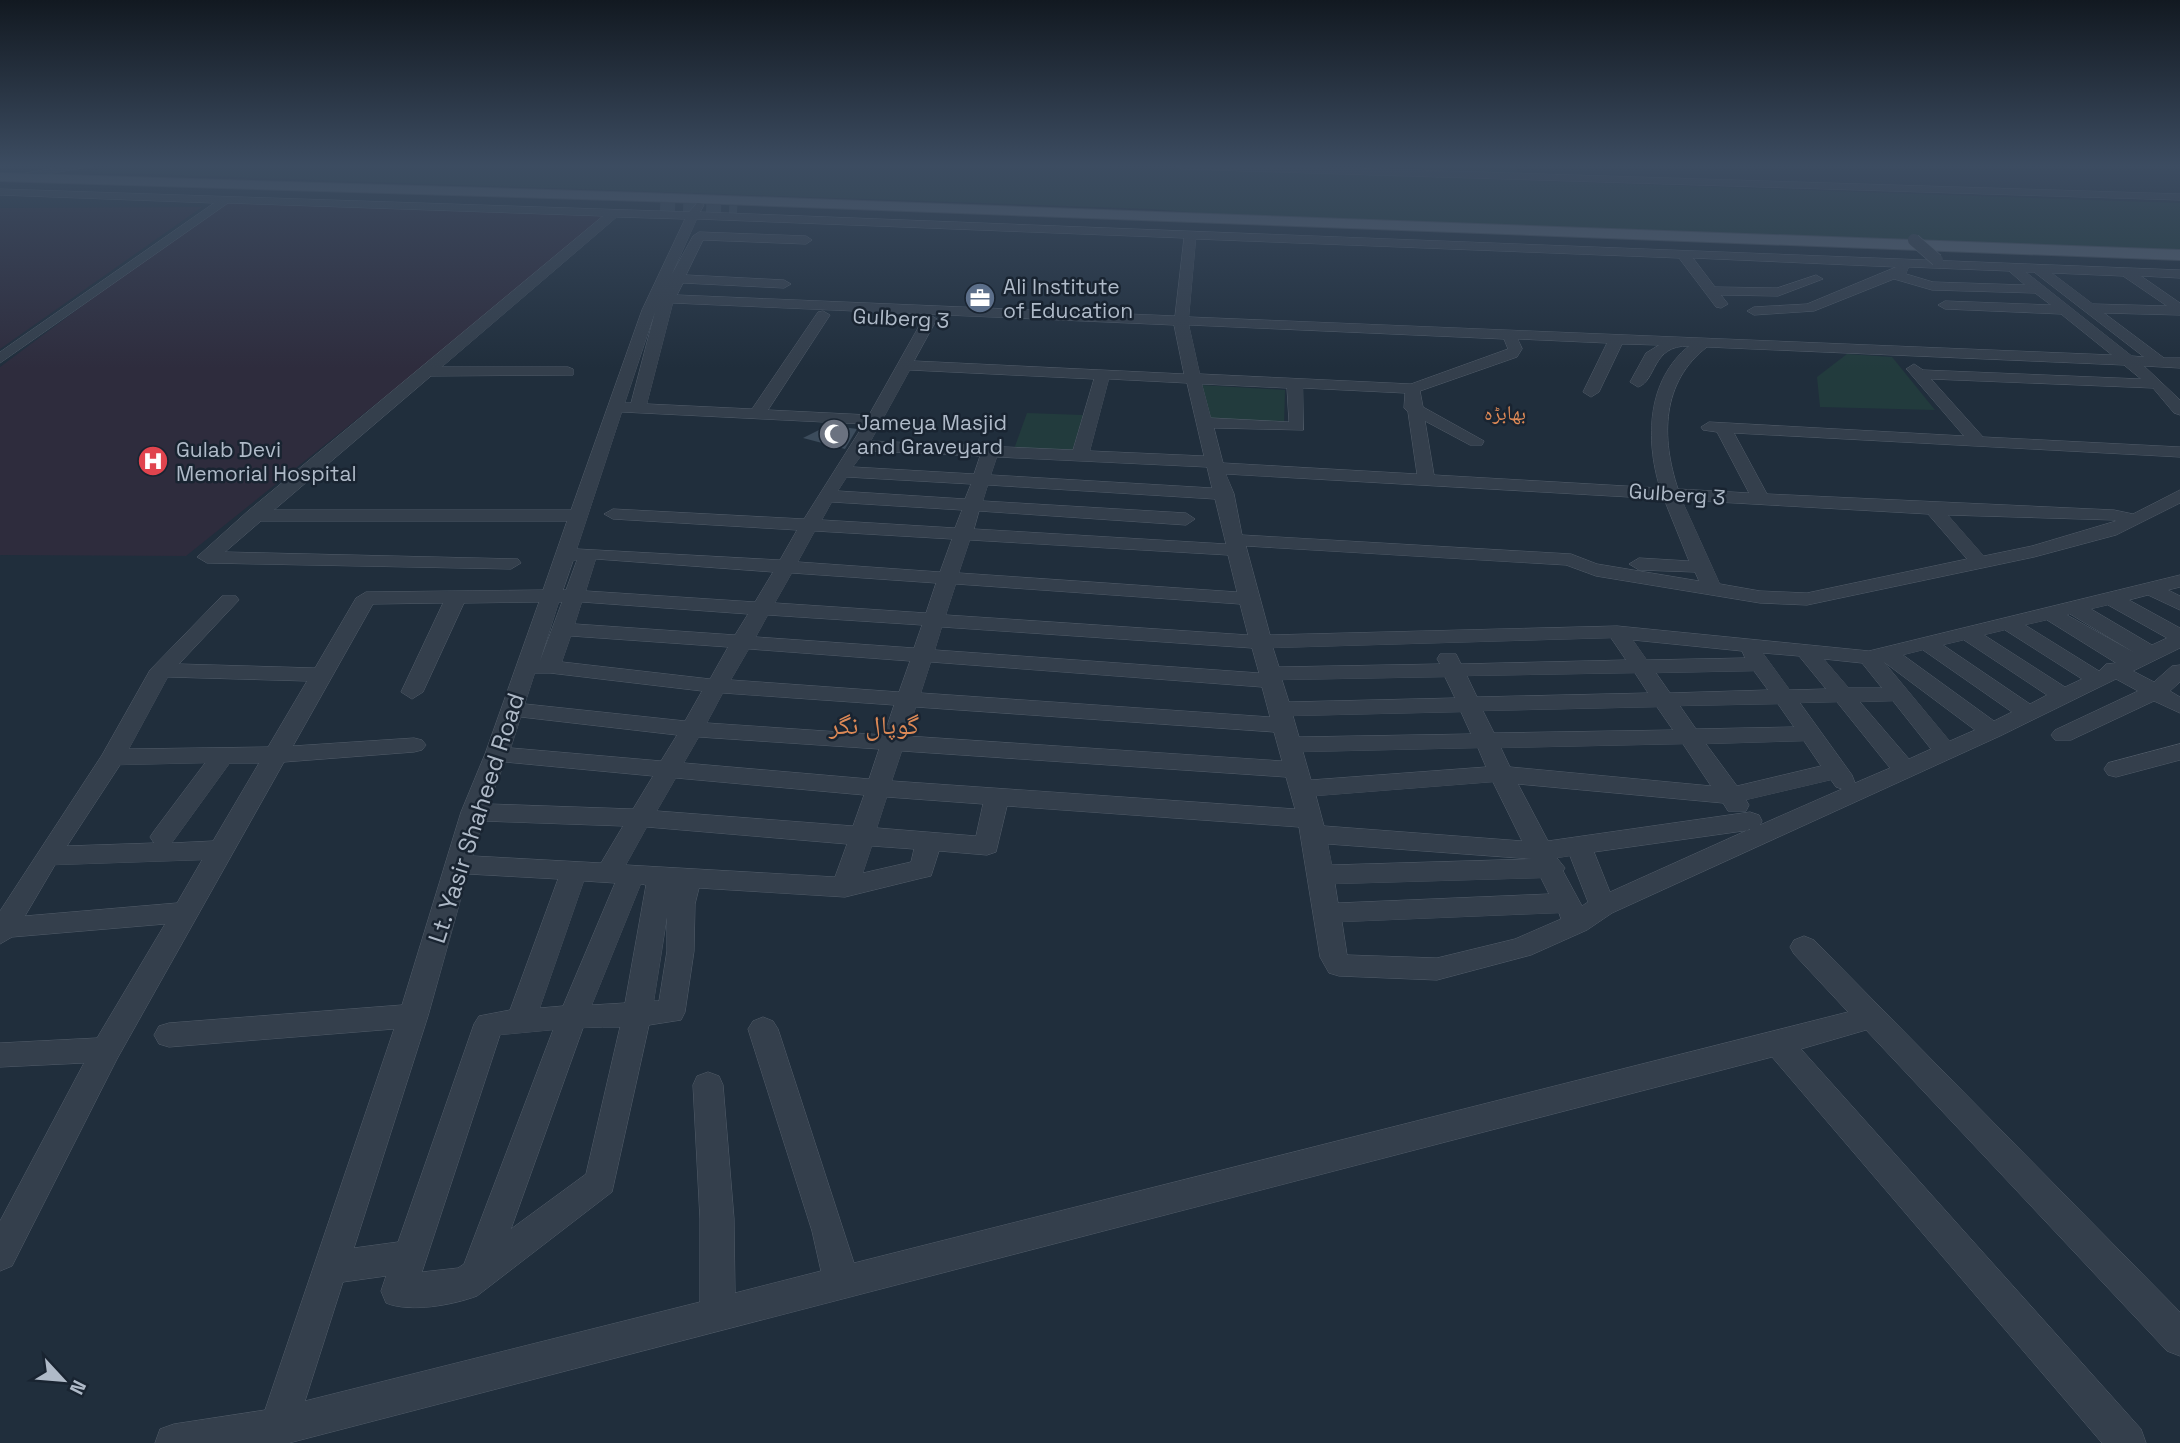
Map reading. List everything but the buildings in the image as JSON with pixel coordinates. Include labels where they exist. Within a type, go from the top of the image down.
[{"type":"main road","points":[[1309,233],[1912,254],[2033,264],[2180,265]]},
{"type":"main road","points":[[1534,233],[2180,255]]},
{"type":"street","points":[[0,359],[178,233]]},
{"type":"street","points":[[511,563],[207,556],[590,233]]},
{"type":"street","name":"Lt. Yasir Shaheed Road","points":[[278,1427],[328,1268],[413,1016],[473,812],[497,754],[511,709],[538,667],[548,597],[577,516],[626,407],[668,291],[694,233]]},
{"type":"street","points":[[732,233],[806,240]]},
{"type":"street","points":[[1127,233],[1682,253],[1912,254],[1940,249]]},
{"type":"street","points":[[1190,236],[1181,326],[1203,423],[1238,545],[1249,599],[1312,826],[1334,957],[1339,965],[1437,969],[1521,948],[1573,913]]},
{"type":"street","points":[[1682,253],[1722,305]]},
{"type":"street","points":[[1754,311],[1809,308],[1894,274],[1904,268],[1912,254]]},
{"type":"street","points":[[2007,263],[2157,384],[2180,410]]},
{"type":"street","points":[[2033,264],[2180,274]]},
{"type":"street","points":[[2033,264],[2160,362],[2180,363]]},
{"type":"street","points":[[2126,272],[2180,310]]},
{"type":"street","points":[[1894,274],[1932,286],[2039,289]]},
{"type":"street","points":[[1711,291],[1778,292],[1816,279]]},
{"type":"street","points":[[668,291],[784,284]]},
{"type":"street","points":[[668,291],[1181,326]]},
{"type":"street","name":"Gulberg 3","points":[[668,291],[823,315],[1511,339],[1679,340],[2160,362]]},
{"type":"street","points":[[1945,304],[2064,310]]},
{"type":"street","points":[[2089,308],[2180,310]]},
{"type":"street","points":[[756,415],[823,315]]},
{"type":"street","points":[[475,1276],[482,1266],[572,1018],[638,818],[841,471],[860,446],[930,319]]},
{"type":"street","points":[[1591,392],[1616,338]]},
{"type":"street","points":[[904,365],[1412,389],[1512,354],[1511,339]]},
{"type":"street","points":[[1637,382],[1651,356],[1679,340]]},
{"type":"street","points":[[1706,341],[1672,373],[1658,417],[1669,493],[1712,588]]},
{"type":"street","points":[[1900,351],[1977,440]]},
{"type":"street","points":[[426,371],[568,372]]},
{"type":"street","points":[[2142,372],[2180,373]]},
{"type":"street","points":[[1919,374],[2157,384]]},
{"type":"street","points":[[1080,456],[1103,375]]},
{"type":"street","points":[[1203,423],[1297,427],[1295,384]]},
{"type":"street","points":[[1412,389],[1412,408],[1426,479]]},
{"type":"street","points":[[626,407],[874,420]]},
{"type":"street","points":[[1412,408],[1476,441]]},
{"type":"street","points":[[1716,428],[2180,452]]},
{"type":"street","points":[[1716,428],[1761,499]]},
{"type":"street","name":"Gulberg 3","points":[[860,446],[1080,456],[1933,509],[2114,515],[2137,520]]},
{"type":"street","points":[[845,887],[990,452]]},
{"type":"street","points":[[841,471],[1224,494]]},
{"type":"street","points":[[1184,491],[1187,548]]},
{"type":"street","points":[[1572,560],[1577,565],[1596,570],[1760,597],[1807,598],[1980,563],[2109,531],[2137,520],[2180,495]]},
{"type":"street","points":[[827,496],[1186,519]]},
{"type":"street","points":[[1933,509],[1980,563]]},
{"type":"street","points":[[612,514],[1187,548],[1238,545],[1702,567]]},
{"type":"street","points":[[251,518],[529,524],[545,518],[577,516]]},
{"type":"street","points":[[563,556],[589,553],[1249,599]]},
{"type":"street","points":[[589,553],[564,629],[538,667],[715,686],[1486,741],[1811,734]]},
{"type":"street","points":[[0,1255],[106,1050],[366,598],[575,596],[1261,642],[1617,632],[1747,643],[1805,651],[1878,655],[2180,581]]},
{"type":"street","points":[[2150,588],[2180,604]]},
{"type":"street","points":[[412,692],[457,596]]},
{"type":"street","points":[[2111,598],[2180,638]]},
{"type":"street","points":[[2,931],[47,856],[113,757],[161,670],[229,600]]},
{"type":"street","points":[[2073,607],[2122,665]]},
{"type":"street","points":[[2050,613],[2180,706]]},
{"type":"street","points":[[2008,623],[2122,665]]},
{"type":"street","points":[[564,629],[1271,678],[1453,670],[1760,664]]},
{"type":"street","points":[[1617,632],[1689,738],[1756,829]]},
{"type":"street","points":[[1968,633],[2062,695]]},
{"type":"street","points":[[1438,637],[1502,774],[1573,913]]},
{"type":"street","points":[[1327,913],[1573,913],[1603,906],[1756,829],[1854,793],[1992,731],[2180,638]]},
{"type":"street","points":[[1747,643],[1835,771],[1854,793]]},
{"type":"street","points":[[1926,643],[2028,713]]},
{"type":"street","points":[[1805,651],[1904,769]]},
{"type":"street","points":[[1878,655],[1898,694],[1945,751]]},
{"type":"street","points":[[1878,655],[1992,731]]},
{"type":"street","points":[[161,670],[321,676]]},
{"type":"street","points":[[2063,735],[2157,691],[2180,671]]},
{"type":"street","points":[[1284,727],[1469,705],[1898,694]]},
{"type":"street","points":[[511,709],[690,729],[893,743],[1299,779],[1502,774],[1731,796],[1835,771]]},
{"type":"street","points":[[113,757],[275,755],[414,745]]},
{"type":"street","points":[[2116,769],[2180,751]]},
{"type":"street","points":[[497,754],[997,796],[1312,826],[1547,860]]},
{"type":"street","points":[[163,837],[222,757]]},
{"type":"street","points":[[473,812],[638,818],[987,846],[997,796]]},
{"type":"street","points":[[1321,875],[1547,860],[1579,846],[1756,829]]},
{"type":"street","points":[[457,864],[845,887],[922,869],[929,841]]},
{"type":"street","points":[[1579,846],[1603,906]]},
{"type":"street","points":[[47,856],[220,850]]},
{"type":"street","points":[[521,1020],[571,878],[578,871]]},
{"type":"street","points":[[661,876],[637,1014],[600,1182],[465,1284],[398,1291],[489,1024],[521,1020],[572,1018],[637,1014],[671,1012],[681,940],[678,918],[681,900],[690,878]]},
{"type":"street","points":[[2,931],[185,912]]},
{"type":"street","points":[[1804,947],[2180,1338]]},
{"type":"street","points":[[169,1035],[413,1016]]},
{"type":"street","points":[[174,1443],[278,1427],[1871,1017]]},
{"type":"street","points":[[763,1029],[825,1219],[841,1282]]},
{"type":"street","points":[[1778,1043],[2127,1443]]},
{"type":"street","points":[[0,1055],[106,1050]]},
{"type":"street","points":[[708,1085],[718,1219],[718,1313]]},
{"type":"street","points":[[328,1268],[410,1256]]},
{"type":"shaded area","points":[[0,233],[165,233],[0,349]]},
{"type":"shaded area","name":"Gulab Devi Memorial Hospital","points":[[180,233],[589,233],[186,556],[0,555],[0,367]]},
{"type":"green space","points":[[1704,233],[2180,233],[2180,251]]},
{"type":"green space","points":[[1847,354],[1892,357],[1935,410],[1820,407],[1817,377]]},
{"type":"green space","points":[[1200,385],[1285,390],[1284,425],[1209,422]]},
{"type":"green space","points":[[1027,413],[1083,415],[1072,452],[1014,449]]},
{"type":"place","name":"Ali Institute of Education","points":[[980,298]]},
{"type":"place","name":"Jameya Masjid and Graveyard","points":[[834,434]]},
{"type":"place","name":"Gulab Devi Memorial Hospital","points":[[153,461]]},
{"type":"district","name":"بھابڑہ","points":[[1505,412]]},
{"type":"district","name":"گوپال نگر","points":[[874,725]]}]
